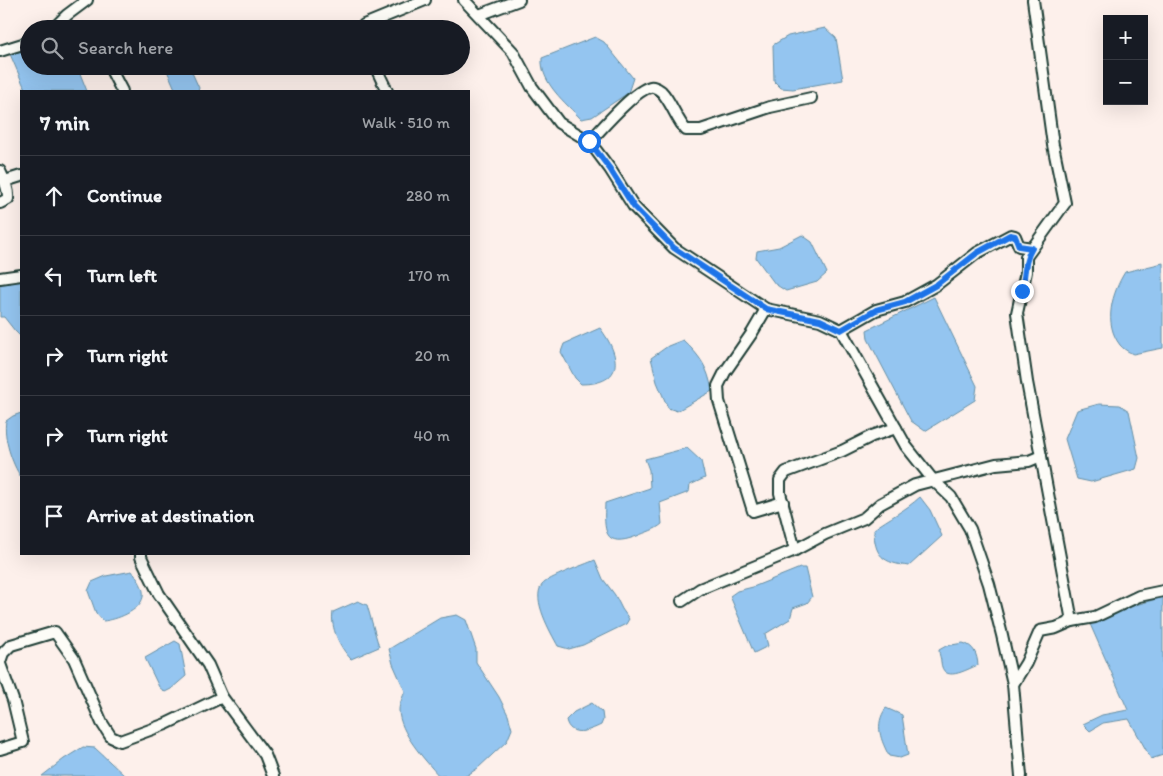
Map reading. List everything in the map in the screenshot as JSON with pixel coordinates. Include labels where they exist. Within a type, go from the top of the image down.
[{"type":"street","points":[[62,20],[87,0]]},
{"type":"street","points":[[376,20],[425,0]]},
{"type":"street","points":[[464,0],[513,52],[532,87],[558,124],[589,141],[610,169],[634,207],[674,248],[766,309],[820,320],[841,330],[906,446],[933,480],[950,497],[970,529],[989,584],[1013,684],[1021,776]]},
{"type":"street","points":[[479,15],[519,0]]},
{"type":"street","points":[[1032,0],[1053,145],[1065,203],[1026,256],[1026,272],[1017,313],[1027,382],[1072,621]]},
{"type":"street","points":[[0,51],[20,45]]},
{"type":"street","points":[[114,75],[121,90]]},
{"type":"street","points":[[379,75],[387,90]]},
{"type":"street","points":[[589,141],[615,114],[650,87],[655,87],[662,92],[686,130],[701,130],[770,107],[812,98]]},
{"type":"street","points":[[0,203],[8,199],[2,176],[20,176]]},
{"type":"street","points":[[841,330],[876,310],[905,302],[928,289],[977,253],[1010,235],[1015,236],[1019,246],[1032,248]]},
{"type":"street","points":[[0,278],[20,275]]},
{"type":"street","points":[[766,309],[725,372],[718,386],[719,401],[753,511],[783,502]]},
{"type":"street","points":[[795,550],[780,493],[780,480],[786,472],[896,428]]},
{"type":"street","points":[[682,601],[700,589],[795,550],[825,534],[864,518],[880,504],[915,485],[996,464],[1029,461],[1041,456]]},
{"type":"street","points":[[141,555],[159,594],[208,665],[222,697],[265,756],[273,776]]},
{"type":"street","points":[[1013,684],[1026,663],[1040,631],[1056,628],[1072,621],[1095,617],[1139,596],[1163,591]]},
{"type":"street","points":[[0,749],[23,742],[13,700],[0,663],[3,653],[11,645],[55,632],[74,659],[102,723],[111,737],[120,741],[166,724],[222,697]]},
{"type":"water","points":[[825,28],[836,38],[843,80],[793,89],[781,88],[774,81],[773,45],[788,36]]},
{"type":"water","points":[[595,37],[604,42],[633,78],[628,93],[592,117],[581,119],[555,92],[545,76],[542,58]]},
{"type":"water","points":[[20,50],[20,75],[81,75],[87,90],[26,90],[10,54]]},
{"type":"water","points":[[169,75],[193,75],[199,88],[198,90],[176,90]]},
{"type":"water","points":[[802,235],[812,242],[827,273],[817,282],[786,291],[775,284],[756,258],[757,251],[779,247]]},
{"type":"water","points":[[1163,263],[1163,348],[1133,354],[1121,346],[1112,327],[1111,308],[1116,289],[1125,272]]},
{"type":"water","points":[[20,279],[20,336],[4,317],[0,317],[0,281]]},
{"type":"water","points":[[934,297],[977,386],[975,400],[925,431],[911,421],[868,339],[867,330]]},
{"type":"water","points":[[600,328],[612,349],[615,366],[612,374],[605,379],[595,383],[581,384],[575,378],[561,352],[564,344]]},
{"type":"water","points":[[683,340],[702,363],[708,375],[712,391],[677,411],[668,408],[657,382],[651,358],[668,346]]},
{"type":"water","points":[[1099,404],[1120,405],[1129,411],[1139,458],[1136,469],[1091,482],[1077,479],[1065,439],[1077,410]]},
{"type":"water","points":[[20,413],[20,475],[9,450],[5,427],[6,421]]},
{"type":"water","points":[[687,448],[701,461],[705,478],[690,485],[689,492],[660,503],[662,524],[659,526],[626,539],[618,540],[612,538],[606,529],[605,503],[650,488],[649,470],[645,459]]},
{"type":"water","points":[[920,497],[930,510],[942,536],[909,566],[886,560],[878,552],[874,538],[874,529]]},
{"type":"water","points":[[595,560],[603,579],[629,619],[626,624],[583,645],[569,649],[558,646],[543,616],[540,607],[539,591],[542,585],[551,578]]},
{"type":"water","points":[[800,568],[805,568],[812,597],[807,603],[793,608],[790,619],[765,634],[768,646],[754,653],[730,596],[737,591],[753,587]]},
{"type":"water","points":[[132,571],[143,590],[141,602],[127,614],[103,621],[96,613],[88,591],[92,582],[106,576]]},
{"type":"water","points":[[1163,597],[1163,755],[1151,759],[1129,719],[1103,723],[1090,731],[1083,724],[1102,715],[1128,710],[1090,624],[1129,607]]},
{"type":"water","points":[[358,601],[367,605],[379,647],[351,659],[343,649],[334,631],[332,618],[333,612]]},
{"type":"water","points":[[457,615],[466,620],[476,649],[476,662],[499,697],[508,715],[512,729],[507,741],[478,768],[466,776],[439,776],[414,745],[403,727],[399,710],[405,691],[393,664],[389,649],[440,618]]},
{"type":"water","points":[[175,641],[180,644],[186,676],[165,692],[159,687],[145,658]]},
{"type":"water","points":[[963,643],[970,646],[974,651],[978,665],[955,674],[946,672],[943,669],[939,650],[946,646]]},
{"type":"water","points":[[592,703],[602,712],[603,720],[601,725],[586,731],[571,729],[566,720],[574,712]]},
{"type":"water","points":[[886,708],[902,715],[908,755],[900,758],[889,756],[881,738],[880,720]]},
{"type":"water","points":[[83,747],[95,748],[125,776],[42,776]]},
{"type":"route","points":[[589,141],[602,157],[634,207],[674,248],[766,309],[820,320],[841,330],[876,310],[905,302],[936,285],[977,253],[1010,235],[1015,236],[1019,246],[1032,248],[1026,256],[1026,272],[1022,291]]}]
